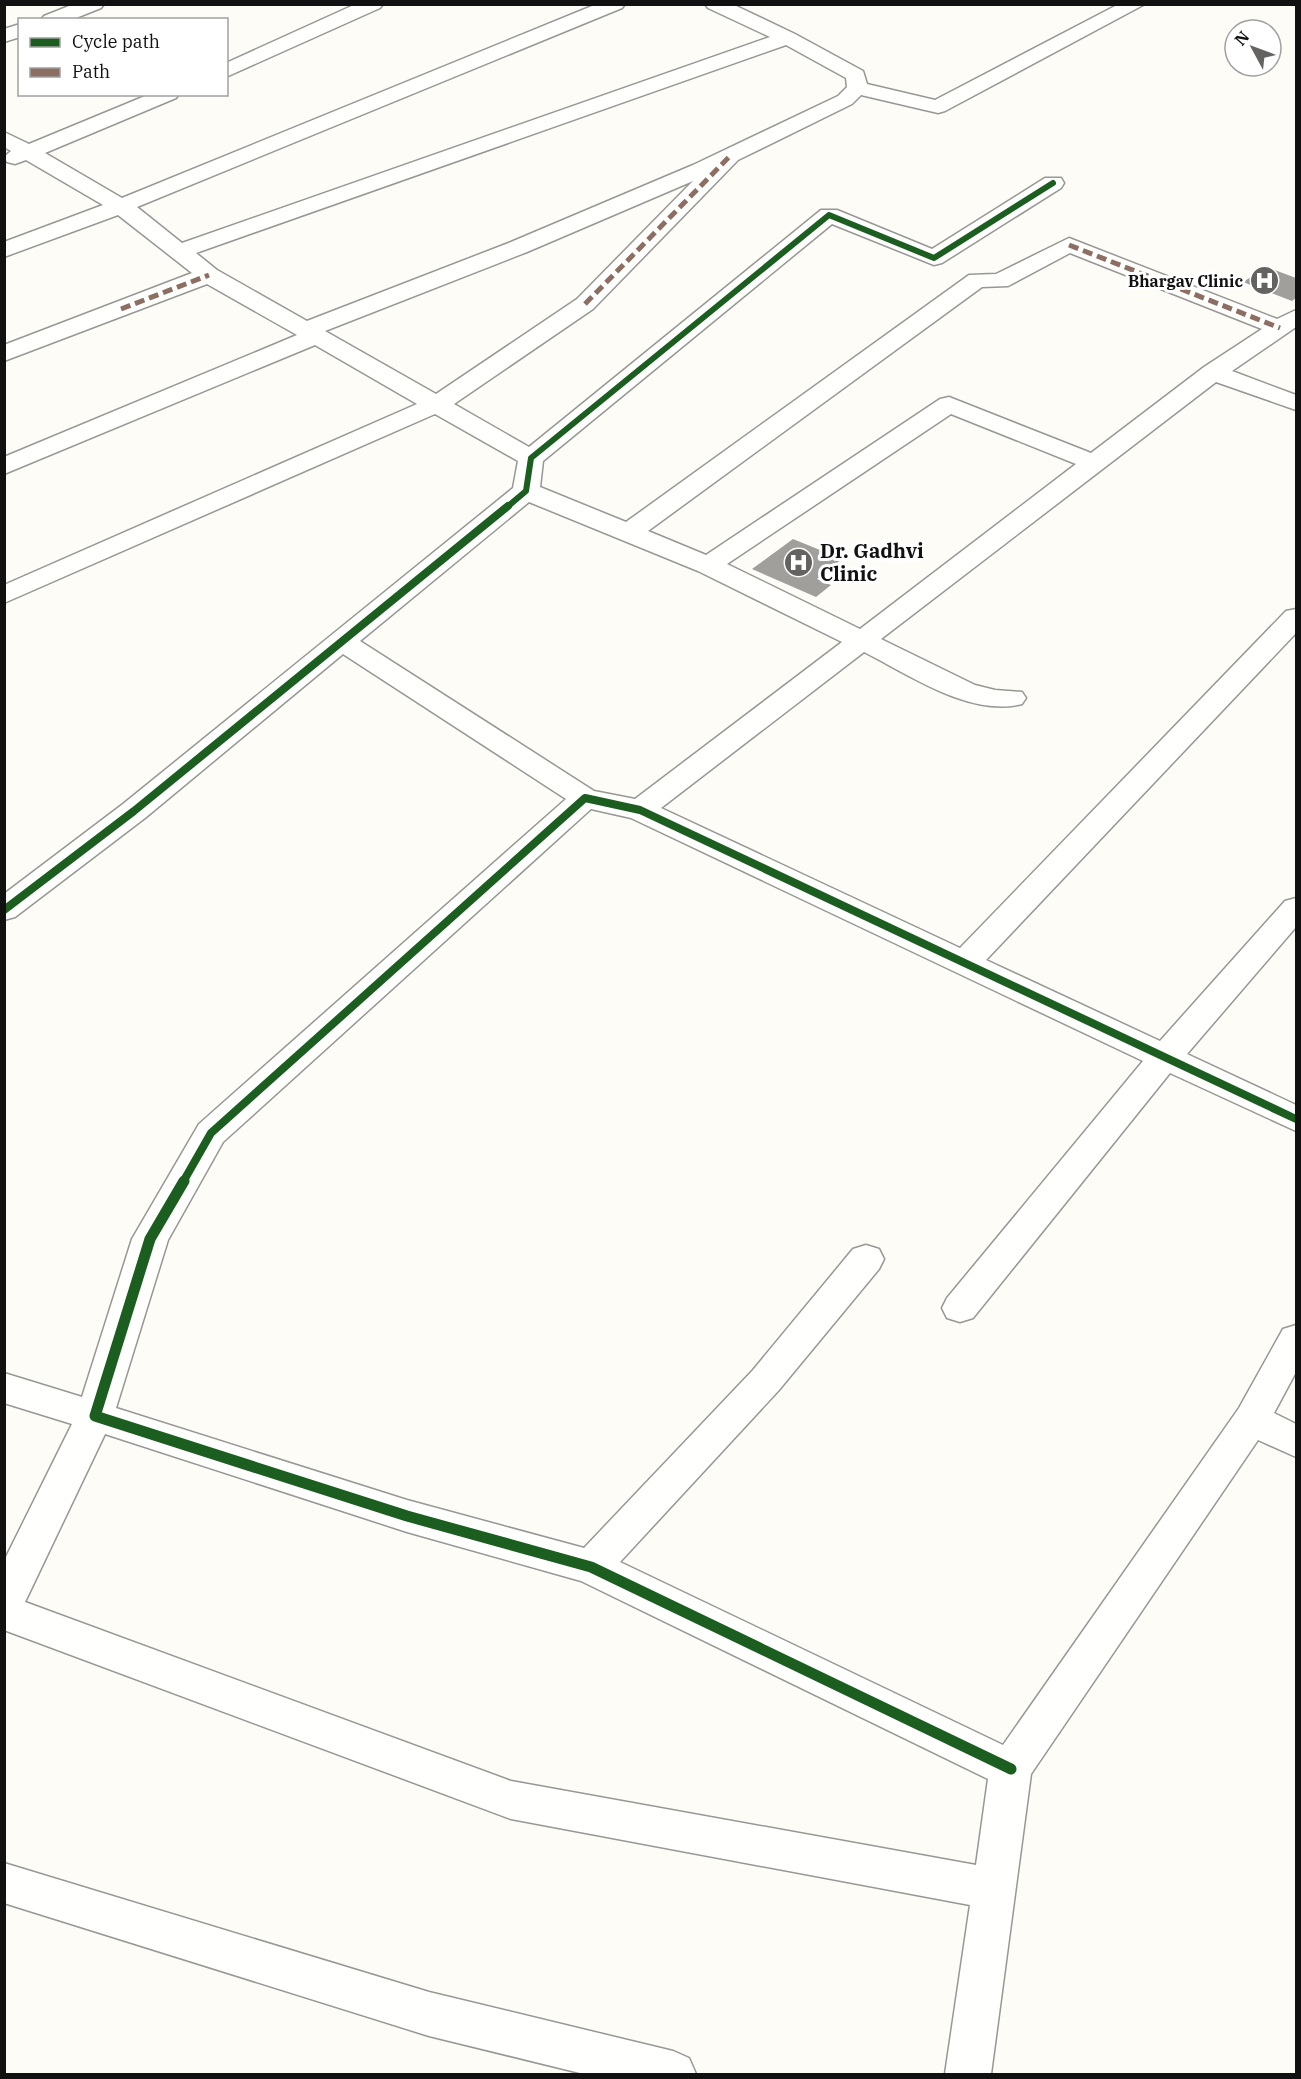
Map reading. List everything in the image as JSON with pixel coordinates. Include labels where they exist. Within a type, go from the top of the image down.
[{"type":"street","points":[[56,18],[94,4]]},
{"type":"street","points":[[228,70],[372,4]]},
{"type":"street","points":[[4,250],[121,206],[615,4]]},
{"type":"street","points":[[4,466],[731,155],[845,100],[857,88],[856,75],[788,38],[715,4]]},
{"type":"street","points":[[857,88],[938,107],[1135,4]]},
{"type":"street","points":[[178,252],[788,38]]},
{"type":"street","points":[[4,161],[164,96]]},
{"type":"street","points":[[4,138],[121,206],[209,275],[531,458]]},
{"type":"street","points":[[4,595],[437,404],[585,304],[731,155]]},
{"type":"street","points":[[4,910],[134,811],[340,640],[526,491],[531,458],[829,215],[934,258],[1053,183]]},
{"type":"street","points":[[629,533],[976,280],[1000,281],[1069,245],[1288,322]]},
{"type":"street","points":[[4,354],[209,275]]},
{"type":"street","points":[[640,810],[1213,372],[1288,322]]},
{"type":"street","points":[[1213,372],[1296,403]]},
{"type":"street","points":[[708,565],[949,404],[1095,462]]},
{"type":"street","points":[[526,491],[708,565],[863,639],[965,692],[994,699],[1012,698]]},
{"type":"street","points":[[964,963],[1296,617]]},
{"type":"street","points":[[340,640],[585,798],[640,810],[1296,1119]]},
{"type":"street","points":[[4,1603],[95,1416],[150,1239],[211,1133],[585,798]]},
{"type":"street","points":[[960,1308],[1164,1058],[1296,908]]},
{"type":"street","points":[[591,1567],[766,1380],[866,1259]]},
{"type":"street","points":[[968,2074],[1011,1769],[1252,1419],[1296,1339]]},
{"type":"street","points":[[4,1388],[407,1516],[591,1567],[1011,1769]]},
{"type":"street","points":[[1252,1419],[1296,1442]]},
{"type":"street","points":[[4,1612],[511,1800],[995,1889]]},
{"type":"street","points":[[4,1883],[429,2014],[674,2074]]},
{"type":"building","points":[[1267,267],[1296,278],[1296,298],[1292,301],[1243,282]]},
{"type":"building","points":[[793,539],[842,559],[817,579],[831,585],[816,597],[752,569]]},
{"type":"marked path","points":[[585,304],[731,155]]},
{"type":"marked path","points":[[1069,245],[1280,328]]},
{"type":"marked path","points":[[121,309],[209,275]]},
{"type":"cycle path","points":[[4,910],[134,811],[526,491],[531,458],[829,215],[934,258],[1053,183]]},
{"type":"cycle path","points":[[1011,1769],[591,1567],[407,1516],[95,1416],[150,1239],[211,1133],[585,798],[640,810],[1296,1119]]},
{"type":"place","name":"Bhargav Clinic","points":[[1264,281]]},
{"type":"place","name":"Dr. Gadhvi Clinic","points":[[799,562]]}]
